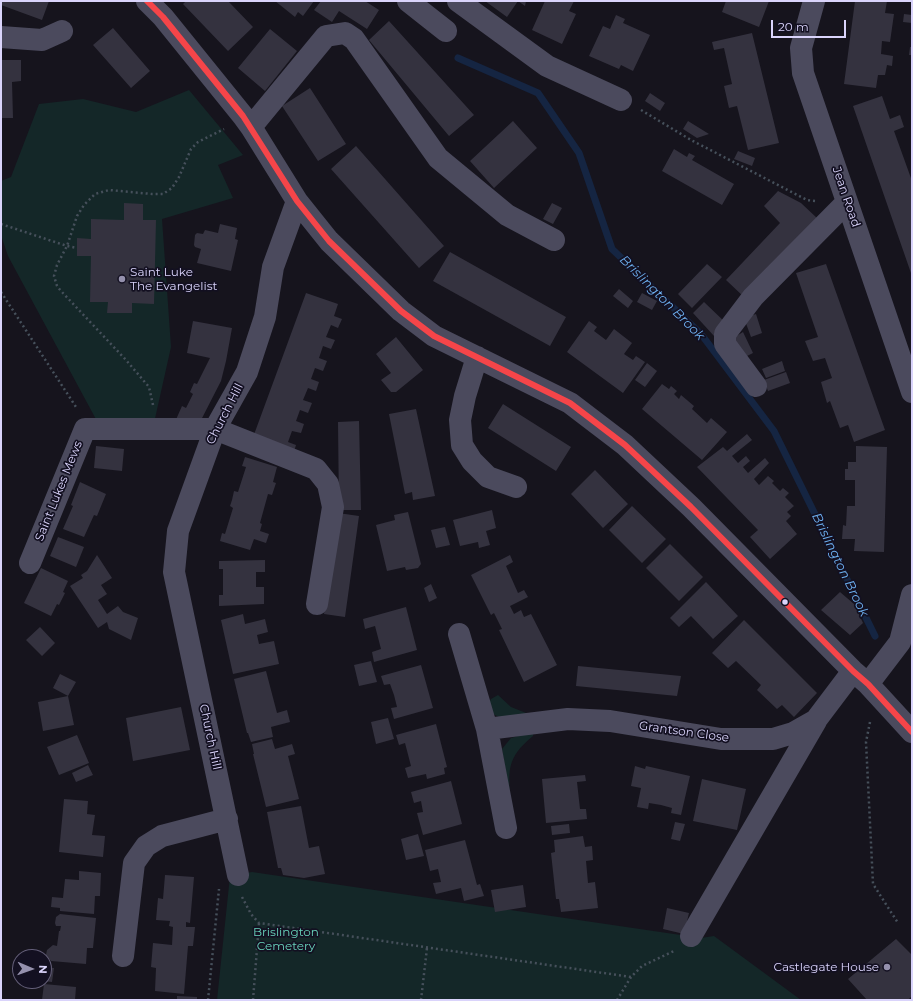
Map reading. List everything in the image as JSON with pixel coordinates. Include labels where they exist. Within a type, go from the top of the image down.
[{"type":"street","points":[[147,1],[163,17],[250,127],[297,201],[329,241],[401,311],[434,336],[570,403],[625,445],[691,507],[861,677],[912,732]]},
{"type":"street","points":[[408,1],[446,31]]},
{"type":"street","points":[[458,1],[547,66],[621,100]]},
{"type":"street","name":"Jean Road","points":[[814,1],[801,48],[803,73],[912,392]]},
{"type":"street","points":[[1,37],[42,40],[62,31]]},
{"type":"street","points":[[250,127],[326,36],[345,33],[354,39],[438,158],[507,214],[554,240]]},
{"type":"street","name":"Church Hill","points":[[238,875],[174,572],[178,531],[215,429],[247,372],[266,317],[273,267],[297,201]]},
{"type":"street","points":[[756,386],[725,344],[725,334],[753,297],[847,202]]},
{"type":"street","points":[[477,357],[465,396],[460,420],[462,445],[472,461],[488,477],[516,487]]},
{"type":"street","name":"Saint Lukes Mews","points":[[30,563],[85,429],[215,429]]},
{"type":"street","points":[[215,429],[316,469],[328,484],[333,507],[317,604]]},
{"type":"street","points":[[861,677],[900,642],[912,595]]},
{"type":"street","points":[[459,634],[487,729],[506,828]]},
{"type":"street","name":"Grantson Close","points":[[487,729],[568,719],[610,721],[721,739],[773,739],[792,733],[816,720],[861,677]]},
{"type":"street","points":[[691,936],[816,720]]},
{"type":"street","points":[[123,956],[134,863],[146,846],[162,836],[227,819]]},
{"type":"path","points":[[621,100],[632,104],[691,140],[807,200],[825,203],[847,202]]},
{"type":"path","points":[[157,429],[149,387],[57,286],[54,276],[57,265],[68,246],[77,216],[84,205],[96,194],[108,190],[146,194],[163,194],[172,188],[179,177],[191,149],[198,142],[221,132]]},
{"type":"path","points":[[1,224],[77,248]]},
{"type":"path","points":[[1,292],[83,418],[85,429]]},
{"type":"path","points":[[887,705],[870,720],[866,742],[873,884],[898,923]]},
{"type":"path","points":[[238,875],[242,895],[251,914],[259,923],[631,977]]},
{"type":"path","points":[[208,1000],[220,886]]},
{"type":"path","points":[[253,1000],[259,923]]},
{"type":"path","points":[[617,1000],[631,977],[642,966],[676,951],[691,936]]},
{"type":"path","points":[[421,1000],[427,948]]},
{"type":"green space","points":[[189,90],[243,155],[218,165],[233,198],[162,219],[171,347],[154,423],[98,423],[8,256],[1,235],[1,181],[11,177],[39,104],[83,99],[136,112]]},
{"type":"green space","points":[[498,695],[511,707],[531,715],[499,717],[493,714],[487,706],[491,699]]},
{"type":"green space","points":[[533,732],[533,736],[524,744],[513,758],[509,782],[511,803],[502,749],[511,738]]},
{"type":"green space","name":"Brislington Cemetery","points":[[252,872],[701,938],[714,936],[801,1000],[217,1000],[230,876]]},
{"type":"building","points":[[1,1],[49,1],[42,20],[1,5]]},
{"type":"building","points":[[186,1],[228,1],[253,27],[228,51],[183,4]]},
{"type":"building","points":[[275,1],[314,1],[303,16],[298,12],[295,17]]},
{"type":"building","points":[[321,1],[365,1],[379,10],[367,29],[339,11],[332,22],[314,10]]},
{"type":"building","points":[[485,1],[518,1],[507,17]]},
{"type":"building","points":[[518,1],[526,1],[525,6]]},
{"type":"building","points":[[545,1],[574,1],[569,11],[576,14],[562,44],[532,30]]},
{"type":"building","points":[[726,1],[769,1],[759,27],[722,12]]},
{"type":"building","points":[[855,1],[887,1],[885,13],[894,14],[890,42],[882,41],[881,54],[893,56],[892,66],[887,65],[885,75],[878,75],[876,88],[844,84]]},
{"type":"building","points":[[904,14],[912,15],[912,23],[903,22]]},
{"type":"building","points":[[616,15],[625,19],[623,23],[650,35],[633,71],[621,65],[619,69],[589,56],[603,26],[610,29]]},
{"type":"building","points":[[389,21],[474,115],[449,136],[369,40]]},
{"type":"building","points":[[113,28],[150,71],[131,88],[93,45]]},
{"type":"building","points":[[270,29],[297,51],[265,91],[238,68]]},
{"type":"building","points":[[752,33],[779,143],[748,150],[737,106],[729,108],[724,86],[732,84],[724,48],[714,50],[712,42]]},
{"type":"building","points":[[910,47],[912,47],[912,55],[909,55]]},
{"type":"building","points":[[1,60],[21,60],[21,81],[12,82],[13,118],[1,118]]},
{"type":"building","points":[[310,88],[346,144],[318,161],[282,106]]},
{"type":"building","points":[[650,93],[665,103],[660,111],[645,101]]},
{"type":"building","points":[[882,96],[890,119],[900,115],[904,127],[894,131],[912,181],[912,276],[853,106]]},
{"type":"building","points":[[513,121],[537,148],[494,188],[470,161]]},
{"type":"building","points":[[688,121],[709,134],[697,138],[683,129]]},
{"type":"building","points":[[356,146],[444,246],[419,268],[331,169]]},
{"type":"building","points":[[674,149],[687,157],[689,153],[695,156],[692,160],[734,184],[722,205],[662,171]]},
{"type":"building","points":[[738,151],[755,158],[752,166],[734,159]]},
{"type":"building","points":[[778,191],[801,203],[818,219],[744,297],[726,280],[780,223],[764,206]]},
{"type":"building","name":"Saint Luke The Evangelist","points":[[124,203],[143,204],[143,220],[156,220],[154,304],[132,303],[132,313],[107,313],[108,302],[90,302],[91,256],[77,256],[77,238],[91,239],[91,219],[124,220]]},
{"type":"building","points":[[552,203],[562,208],[553,224],[543,219]]},
{"type":"building","points":[[220,224],[237,228],[235,239],[238,240],[231,271],[197,263],[201,249],[195,247],[194,245],[195,235],[197,233],[203,234],[205,230],[218,233]]},
{"type":"building","points":[[450,252],[566,317],[550,346],[433,281]]},
{"type":"building","points":[[707,264],[722,277],[692,308],[678,294]]},
{"type":"building","points":[[826,264],[885,430],[854,442],[848,425],[840,428],[830,401],[827,403],[821,382],[832,378],[825,358],[813,361],[805,341],[818,337],[796,273]]},
{"type":"building","points":[[619,289],[633,301],[628,308],[613,296]]},
{"type":"building","points":[[306,293],[338,304],[334,316],[342,319],[338,328],[331,325],[326,337],[335,340],[331,349],[323,346],[319,358],[327,361],[323,371],[315,368],[311,379],[319,382],[316,391],[308,388],[303,400],[312,403],[308,413],[300,410],[296,421],[304,424],[301,433],[292,431],[288,442],[296,445],[293,455],[252,440]]},
{"type":"building","points":[[642,293],[657,301],[652,310],[637,302]]},
{"type":"building","points":[[704,302],[727,324],[714,336],[693,313]]},
{"type":"building","points":[[756,314],[762,333],[751,337],[744,318]]},
{"type":"building","points":[[193,321],[232,328],[226,361],[221,381],[199,424],[174,424],[182,406],[186,408],[193,394],[190,392],[194,383],[197,384],[210,358],[187,353]]},
{"type":"building","points":[[589,321],[597,327],[594,331],[606,340],[614,329],[632,343],[624,354],[633,360],[636,356],[645,362],[623,393],[567,352]]},
{"type":"building","points":[[743,332],[753,353],[743,358],[732,339]]},
{"type":"building","points":[[396,337],[423,370],[396,392],[391,392],[381,380],[391,373],[376,354]]},
{"type":"building","points":[[782,361],[785,371],[766,378],[762,369]]},
{"type":"building","points":[[647,363],[657,371],[645,387],[635,380]]},
{"type":"building","points":[[786,372],[790,383],[768,391],[764,380]]},
{"type":"building","points":[[662,384],[669,389],[671,386],[677,391],[674,394],[679,399],[681,395],[694,406],[692,409],[707,423],[711,418],[727,432],[702,460],[642,409]]},
{"type":"building","points":[[503,404],[571,447],[556,471],[488,428]]},
{"type":"building","points":[[416,409],[435,496],[413,500],[412,492],[405,494],[389,414]]},
{"type":"building","points":[[359,421],[361,510],[339,510],[338,422]]},
{"type":"building","points":[[747,434],[752,440],[732,456],[738,463],[746,456],[750,461],[743,467],[748,473],[765,458],[769,463],[754,479],[759,485],[768,476],[774,481],[772,483],[780,491],[783,488],[789,493],[785,497],[794,506],[787,512],[791,516],[786,521],[797,534],[770,559],[750,537],[758,530],[697,467],[723,447],[727,451]]},
{"type":"building","points":[[96,446],[124,449],[122,471],[94,468]]},
{"type":"building","points":[[856,446],[887,447],[884,552],[854,551],[855,539],[842,539],[843,525],[846,526],[847,506],[855,506],[855,480],[845,480],[845,469],[848,469],[848,462],[856,462]]},
{"type":"building","points":[[245,457],[277,467],[273,482],[276,483],[272,495],[268,494],[260,523],[262,524],[260,531],[269,534],[266,543],[254,539],[250,550],[220,541],[222,533],[225,534],[233,508],[230,506],[234,491],[238,492],[246,467],[242,466]]},
{"type":"building","points":[[595,470],[628,504],[603,528],[571,494]]},
{"type":"building","points":[[80,482],[106,494],[97,516],[94,515],[84,537],[63,529],[73,506],[71,505]]},
{"type":"building","points":[[632,506],[666,539],[642,563],[609,530]]},
{"type":"building","points":[[492,510],[496,528],[486,531],[490,545],[479,548],[478,542],[460,546],[453,520]]},
{"type":"building","points":[[408,512],[421,564],[418,568],[406,570],[405,567],[387,571],[376,525],[395,520],[394,515]]},
{"type":"building","points":[[338,513],[359,516],[345,617],[324,614]]},
{"type":"building","points":[[445,527],[450,545],[436,548],[431,530]]},
{"type":"building","points":[[58,537],[84,547],[76,567],[50,556]]},
{"type":"building","points":[[670,544],[703,577],[679,601],[646,568]]},
{"type":"building","points":[[97,555],[112,578],[101,585],[107,594],[98,600],[107,614],[118,606],[123,612],[138,618],[131,640],[109,629],[107,622],[98,628],[70,586],[83,578],[81,575],[87,571]]},
{"type":"building","points":[[510,555],[513,562],[506,566],[518,593],[524,590],[528,597],[510,606],[514,614],[521,610],[524,617],[531,614],[557,665],[524,682],[499,630],[502,629],[494,613],[491,615],[471,575]]},
{"type":"building","points":[[265,560],[265,572],[256,572],[256,587],[264,587],[264,604],[219,606],[219,595],[223,595],[223,569],[219,569],[219,561]]},
{"type":"building","points":[[41,568],[68,581],[63,592],[65,593],[51,616],[24,603]]},
{"type":"building","points":[[706,582],[738,616],[713,639],[691,616],[679,627],[670,618]]},
{"type":"building","points":[[431,584],[437,598],[429,602],[424,588]]},
{"type":"building","points":[[840,592],[854,604],[863,623],[850,635],[821,610]]},
{"type":"building","points":[[406,607],[417,650],[374,662],[372,652],[381,649],[375,626],[365,629],[363,619]]},
{"type":"building","points":[[243,614],[245,624],[265,619],[268,632],[257,635],[259,644],[274,641],[279,664],[233,674],[221,620]]},
{"type":"building","points":[[744,620],[817,693],[794,717],[782,705],[777,709],[757,690],[761,685],[736,661],[728,668],[712,653]]},
{"type":"building","points":[[40,627],[55,643],[42,656],[26,640]]},
{"type":"building","points":[[371,661],[377,682],[359,686],[354,665]]},
{"type":"building","points":[[421,665],[433,708],[394,719],[391,708],[397,707],[394,695],[390,684],[384,685],[381,676]]},
{"type":"building","points":[[578,666],[681,676],[677,696],[576,686]]},
{"type":"building","points":[[266,671],[277,713],[287,710],[290,722],[271,727],[273,737],[251,742],[247,733],[234,679]]},
{"type":"building","points":[[60,674],[76,682],[68,696],[53,688]]},
{"type":"building","points":[[68,696],[74,725],[43,731],[38,702]]},
{"type":"building","points":[[181,707],[190,750],[133,761],[126,718]]},
{"type":"building","points":[[388,718],[394,739],[376,744],[371,722]]},
{"type":"building","points":[[436,724],[447,767],[444,768],[445,774],[427,779],[426,774],[408,778],[405,768],[411,766],[405,743],[399,745],[396,735]]},
{"type":"building","points":[[77,735],[89,763],[59,775],[47,747]]},
{"type":"building","points":[[272,739],[275,749],[292,744],[295,754],[288,756],[299,799],[266,807],[252,744]]},
{"type":"building","points":[[88,765],[93,775],[76,782],[72,773]]},
{"type":"building","points":[[635,766],[645,769],[646,766],[690,776],[681,815],[671,813],[672,808],[661,805],[649,803],[648,809],[637,807],[641,788],[631,786]]},
{"type":"building","points":[[585,775],[586,781],[577,782],[580,809],[586,809],[587,819],[546,823],[542,779]]},
{"type":"building","points":[[702,779],[746,789],[737,830],[693,821]]},
{"type":"building","points":[[451,781],[462,824],[423,835],[417,813],[423,812],[421,801],[414,803],[411,792]]},
{"type":"building","points":[[64,799],[88,801],[87,814],[95,815],[92,835],[105,836],[103,857],[59,852]]},
{"type":"building","points":[[301,806],[309,848],[319,846],[325,874],[304,878],[283,875],[281,868],[278,868],[267,812]]},
{"type":"building","points":[[675,822],[685,824],[680,841],[671,839]]},
{"type":"building","points":[[569,824],[570,833],[552,835],[551,826]]},
{"type":"building","points":[[418,834],[424,856],[406,860],[401,839]]},
{"type":"building","points":[[583,836],[585,847],[592,846],[593,860],[586,861],[588,883],[595,882],[598,908],[561,912],[559,899],[556,899],[551,853],[555,852],[554,840]]},
{"type":"building","points":[[465,840],[477,885],[480,884],[484,896],[464,901],[461,888],[436,894],[433,883],[441,882],[438,869],[430,871],[425,850]]},
{"type":"building","points":[[79,871],[101,873],[100,896],[95,896],[94,914],[60,911],[60,908],[51,907],[52,897],[63,898],[65,879],[79,880]]},
{"type":"building","points":[[165,875],[194,877],[190,923],[186,922],[186,927],[195,927],[193,946],[188,946],[184,994],[155,991],[156,968],[151,967],[153,943],[172,945],[173,927],[169,926],[170,921],[156,920],[158,898],[163,899]]},
{"type":"building","points":[[523,885],[526,907],[495,912],[491,890]]},
{"type":"building","points":[[667,908],[689,913],[684,934],[663,929]]},
{"type":"building","points":[[60,914],[96,918],[93,948],[87,948],[86,964],[52,961],[52,949],[48,949],[53,945],[57,946],[61,926],[56,926],[56,917]]},
{"type":"building","name":"Castlegate House","points":[[896,939],[912,955],[912,996],[908,1000],[867,1000],[848,979]]},
{"type":"building","points":[[52,968],[54,968],[52,982]]},
{"type":"building","points":[[52,985],[76,987],[75,1000],[42,1000],[43,989],[52,989]]},
{"type":"building","points":[[177,996],[197,997],[197,1000],[177,1000]]},
{"type":"waterway","name":"Brislington Brook","points":[[458,58],[538,93],[579,153],[612,249],[701,334],[774,431],[875,636]]},
{"type":"transit line","points":[[147,1],[163,17],[243,116],[297,201],[329,241],[401,311],[434,336],[570,403],[625,445],[691,507],[853,671],[868,684],[912,732]]},
{"type":"place","name":"Saint Luke The Evangelist","points":[[122,279]]},
{"type":"place","name":"Castlegate House","points":[[887,967]]}]
